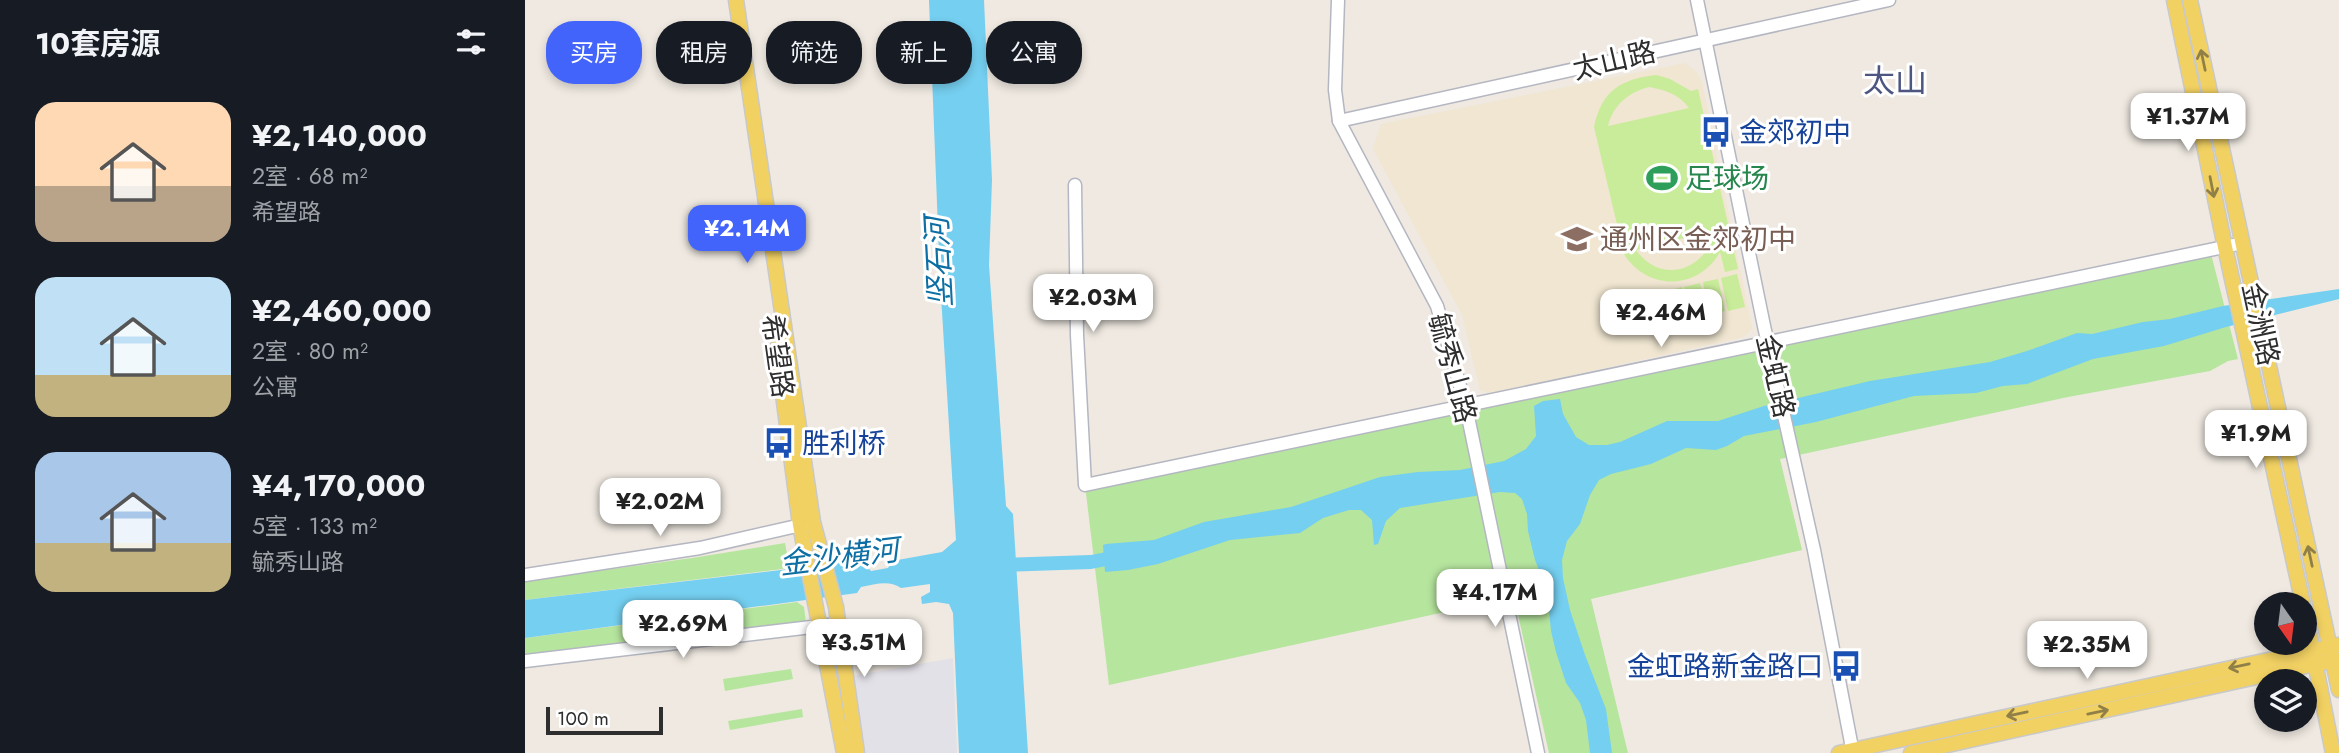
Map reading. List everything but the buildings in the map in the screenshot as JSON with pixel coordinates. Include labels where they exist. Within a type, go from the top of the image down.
[{"type":"main road","name":"希望路","points":[[726,0],[810,527]]},
{"type":"main road","name":"希望路","points":[[736,0],[810,527],[804,545],[819,618]]},
{"type":"main road","name":"金洲路","points":[[2175,0],[2225,247],[2300,592]]},
{"type":"main road","name":"金洲路","points":[[2190,0],[2334,645],[2339,690]]},
{"type":"main road","points":[[810,527],[836,607],[857,753]]},
{"type":"main road","points":[[819,618],[844,753]]},
{"type":"main road","points":[[1912,753],[2314,657],[2334,645]]},
{"type":"main road","points":[[2314,657],[2333,753]]},
{"type":"main road","points":[[1848,752],[2314,657],[2336,661]]},
{"type":"street","name":"毓秀山路","points":[[1338,0],[1335,90],[1339,121],[1437,306],[1466,407],[1538,753]]},
{"type":"street","name":"金虹路","points":[[1697,0],[1814,550],[1848,752]]},
{"type":"street","name":"太山路","points":[[1339,121],[1889,0]]},
{"type":"street","points":[[1075,185],[1077,335],[1085,485],[2243,243]]},
{"type":"street","points":[[525,575],[700,548],[810,527]]},
{"type":"street","points":[[525,662],[819,618],[837,624]]},
{"type":"shaded area","name":"通州区金郊初中","points":[[1685,63],[1697,72],[1702,82],[1752,328],[1747,335],[1740,338],[1491,393],[1480,390],[1462,315],[1373,149],[1381,124]]},
{"type":"shaded area","points":[[953,658],[957,753],[860,753],[852,676]]},
{"type":"green space","points":[[1657,75],[1691,91],[1698,89],[1738,269],[1725,272],[1720,252],[1711,265],[1699,274],[1672,282],[1646,275],[1624,254],[1594,127],[1608,95],[1623,83]],"holes":[[[1649,87],[1671,93],[1689,108],[1608,126],[1610,118],[1623,100]],[[1716,230],[1703,255],[1682,268],[1658,268],[1646,261],[1636,250]]]},
{"type":"green space","points":[[2210,250],[2238,359],[2228,361],[2210,371],[2068,397],[1780,459],[1802,550],[1591,599],[1628,753],[1549,753],[1514,597],[1109,685],[1085,485]]},
{"type":"green space","points":[[1737,274],[1745,307],[1728,311],[1721,278]]},
{"type":"green space","points":[[1718,279],[1725,311],[1709,315],[1703,282]]},
{"type":"green space","points":[[1700,283],[1707,314],[1691,318],[1684,287]]},
{"type":"green space","points":[[1682,287],[1689,318],[1672,322],[1666,291]]},
{"type":"green space","points":[[1663,291],[1670,322],[1654,326],[1647,295]]},
{"type":"green space","points":[[1645,295],[1652,326],[1638,329],[1631,298]]},
{"type":"green space","points":[[785,543],[789,565],[782,569],[525,600],[525,581]]},
{"type":"green space","points":[[797,602],[804,607],[806,623],[525,656],[525,638]]},
{"type":"green space","points":[[791,669],[793,679],[725,691],[723,679]]},
{"type":"green space","points":[[802,709],[803,717],[730,730],[728,721]]},
{"type":"water","points":[[929,0],[984,0],[992,180],[989,265],[1006,506],[1013,514],[1028,753],[959,753],[953,613],[949,604],[922,604],[921,597],[930,592],[930,584],[901,588],[887,583],[877,584],[861,587],[857,593],[525,638],[525,600],[837,563],[860,564],[871,571],[888,568],[892,561],[942,552],[956,540],[940,279],[932,84],[972,84],[972,21],[930,21]]},
{"type":"water","points":[[2339,289],[2339,299],[2226,327],[2164,346],[2093,359],[2027,384],[2003,386],[1976,393],[1914,396],[1816,422],[1744,436],[1716,450],[1686,448],[1651,464],[1611,474],[1599,480],[1590,495],[1580,524],[1567,541],[1562,560],[1570,610],[1606,709],[1612,753],[1590,753],[1586,720],[1580,703],[1566,683],[1556,652],[1547,590],[1535,560],[1527,514],[1522,499],[1515,493],[1500,492],[1400,508],[1386,521],[1378,544],[1374,545],[1372,520],[1361,510],[1349,510],[1323,518],[1300,533],[1230,540],[1158,564],[1105,572],[1103,545],[1106,544],[1154,540],[1204,522],[1291,507],[1380,477],[1460,470],[1504,461],[1526,449],[1536,436],[1534,406],[1543,401],[1560,399],[1563,414],[1576,437],[1589,445],[1607,445],[1667,421],[1718,421],[1764,406],[1870,381],[1990,362],[2077,333],[2092,334],[2223,306]]},
{"type":"waterway","points":[[999,565],[1091,562],[1122,556]]},
{"type":"place","name":"金郊初中","points":[[1716,132]]},
{"type":"place","name":"足球场","points":[[1662,178]]},
{"type":"place","name":"通州区金郊初中","points":[[1577,239]]},
{"type":"place","name":"胜利桥","points":[[779,443]]},
{"type":"place","name":"金虹路新金路口","points":[[1846,666]]},
{"type":"district","name":"太山","points":[[1895,81]]},
{"type":"water label","name":"竖石河","points":[[939,262]]},
{"type":"water label","name":"金沙横河","points":[[839,557]]}]
